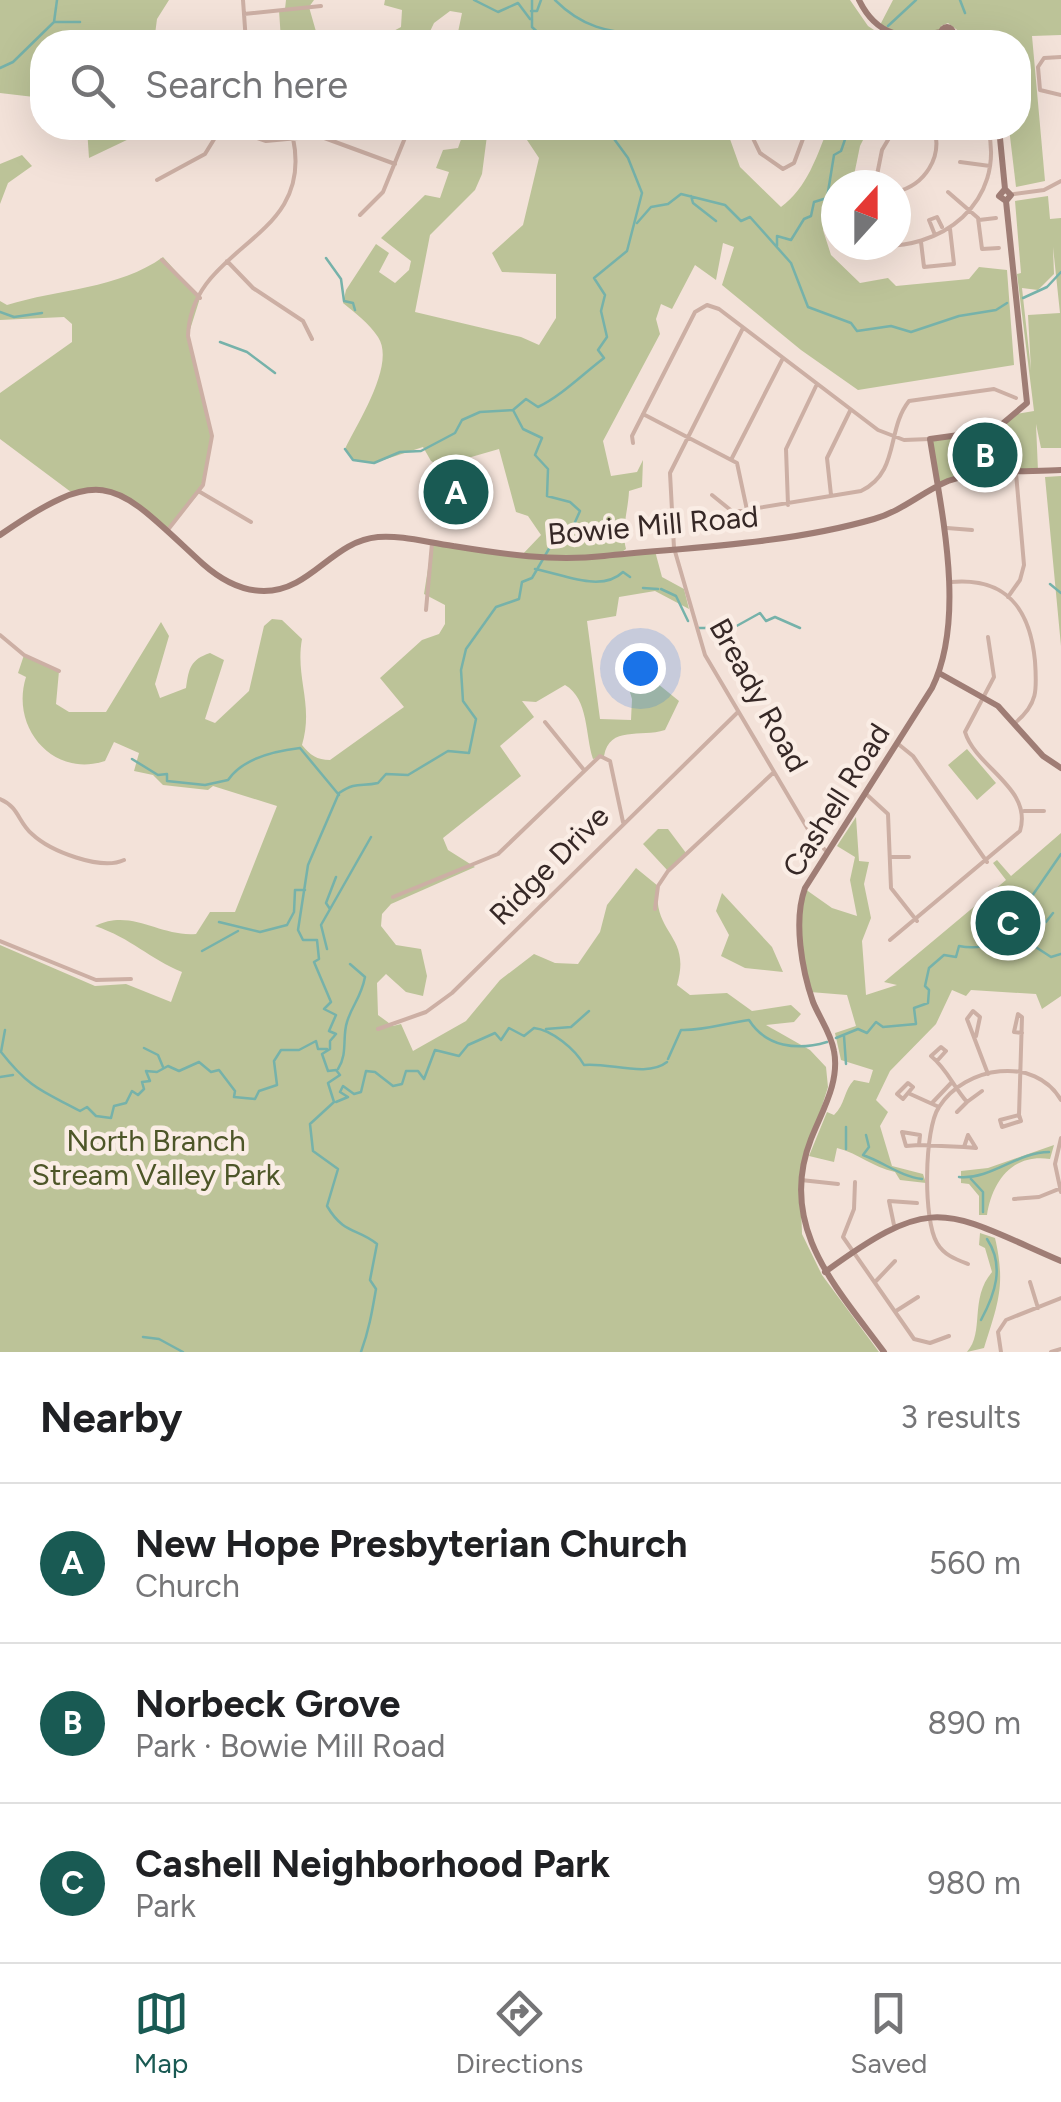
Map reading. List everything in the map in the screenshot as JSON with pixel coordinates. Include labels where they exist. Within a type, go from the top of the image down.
[{"type":"street","points":[[243,0],[245,30]]},
{"type":"street","points":[[859,0],[884,30]]},
{"type":"street","points":[[244,14],[321,6]]},
{"type":"street","points":[[1061,57],[1044,58],[1038,67],[1040,90],[1061,95]]},
{"type":"street","points":[[158,180],[205,154],[216,140]]},
{"type":"street","points":[[167,531],[200,492],[212,429],[188,336],[200,298],[227,260],[286,207],[298,172],[292,140]]},
{"type":"street","points":[[330,140],[395,164]]},
{"type":"street","points":[[360,215],[383,192],[404,140]]},
{"type":"street","points":[[753,140],[756,149],[783,169],[794,163],[803,140]]},
{"type":"street","points":[[878,170],[888,140]]},
{"type":"street","points":[[911,187],[927,173],[936,154],[935,140]]},
{"type":"street","points":[[911,242],[950,229],[970,210],[982,192],[990,166],[989,140]]},
{"type":"street","points":[[999,140],[1019,340],[1020,396]]},
{"type":"street","points":[[960,162],[990,166]]},
{"type":"street","points":[[982,192],[1005,195],[1044,190],[1061,180]]},
{"type":"street","points":[[948,192],[979,220],[982,249],[999,248]]},
{"type":"street","points":[[936,235],[929,220],[936,216],[942,227]]},
{"type":"street","points":[[979,220],[996,218]]},
{"type":"street","points":[[950,229],[954,264]]},
{"type":"street","points":[[921,240],[924,266],[963,263]]},
{"type":"street","points":[[162,260],[200,298]]},
{"type":"street","points":[[227,260],[252,288],[303,321],[312,339]]},
{"type":"street","points":[[633,443],[643,414],[698,308],[714,306],[850,411],[896,438],[933,442],[996,430],[1028,402],[994,389],[909,401],[896,438],[887,466],[875,482],[832,496],[727,511],[712,495]]},
{"type":"street","name":"Bready Road","points":[[743,328],[669,476],[674,548],[697,639],[812,836],[827,852]]},
{"type":"street","points":[[732,458],[783,358]]},
{"type":"street","points":[[788,505],[786,449],[817,384]]},
{"type":"street","points":[[832,496],[827,458],[850,411]]},
{"type":"street","points":[[643,414],[732,458],[742,474],[747,510]]},
{"type":"street","name":"Cashell Road","points":[[884,1352],[825,1272],[807,1238],[801,1180],[835,1076],[834,1050],[810,992],[799,928],[801,898],[940,673],[949,634],[933,442]]},
{"type":"street","name":"Bowie Mill Road","points":[[0,536],[52,500],[92,488],[127,496],[218,576],[256,591],[290,587],[346,548],[368,539],[542,558],[798,536],[874,519],[938,486],[965,477],[1061,470]]},
{"type":"street","points":[[1008,597],[1020,580],[1024,565],[1016,473]]},
{"type":"street","points":[[200,492],[251,522]]},
{"type":"street","points":[[942,529],[972,530]]},
{"type":"street","points":[[426,610],[432,543]]},
{"type":"street","points":[[947,583],[982,582],[1008,597],[1030,628],[1038,692],[1032,707],[1015,724]]},
{"type":"street","points":[[0,635],[24,655],[59,671]]},
{"type":"street","points":[[890,940],[1018,835],[1023,811],[966,738],[966,723],[994,674],[988,637]]},
{"type":"street","points":[[940,673],[984,695],[1061,768]]},
{"type":"street","name":"Ridge Drive","points":[[378,1028],[426,1012],[446,999],[738,712]]},
{"type":"street","points":[[545,722],[584,770]]},
{"type":"street","points":[[898,743],[913,756],[987,862]]},
{"type":"street","points":[[394,897],[498,854],[600,756],[610,761],[624,822]]},
{"type":"street","points":[[655,909],[658,886],[668,871],[774,772]]},
{"type":"street","points":[[865,793],[888,814],[891,888],[917,921]]},
{"type":"street","points":[[0,800],[14,807],[36,838],[102,864],[124,860]]},
{"type":"street","points":[[1023,811],[1044,811]]},
{"type":"street","points":[[890,856],[908,857]]},
{"type":"street","points":[[0,941],[96,980],[131,979]]},
{"type":"street","points":[[1020,1118],[1022,1032]]},
{"type":"street","points":[[976,1036],[988,1076]]},
{"type":"street","points":[[937,1060],[967,1102]]},
{"type":"street","points":[[968,1264],[948,1256],[938,1246],[932,1216],[928,1146],[939,1107],[956,1089],[988,1076],[1021,1070],[1054,1088],[1061,1100]]},
{"type":"street","points":[[932,1103],[952,1082]]},
{"type":"street","points":[[1054,1088],[1061,1082]]},
{"type":"street","points":[[957,1112],[982,1090]]},
{"type":"street","points":[[908,1093],[939,1107]]},
{"type":"street","points":[[1014,1199],[1060,1190],[1055,1164],[1061,1138]]},
{"type":"street","points":[[919,1145],[964,1147]]},
{"type":"street","points":[[801,1180],[838,1184]]},
{"type":"street","points":[[855,1182],[854,1209],[843,1237],[918,1342],[949,1336]]},
{"type":"street","points":[[887,1192],[894,1224]]},
{"type":"street","points":[[889,1202],[918,1203]]},
{"type":"street","points":[[825,1272],[894,1224],[932,1216],[975,1223],[1061,1261]]},
{"type":"street","points":[[876,1281],[895,1261]]},
{"type":"street","points":[[1030,1282],[1038,1308]]},
{"type":"street","points":[[896,1311],[918,1297]]},
{"type":"street","points":[[1001,1352],[998,1332],[1006,1320],[1061,1298]]},
{"type":"street","points":[[1050,1352],[1061,1348]]},
{"type":"green space","points":[[0,0],[169,0],[157,19],[156,30],[30,30],[30,97],[0,93]]},
{"type":"green space","points":[[286,0],[314,0],[309,7],[316,30],[280,30],[279,10],[285,9]]},
{"type":"green space","points":[[385,0],[850,0],[874,30],[458,30],[462,13],[450,11],[431,30],[395,30],[401,27],[402,10],[384,5]]},
{"type":"green space","points":[[893,0],[1061,0],[1061,35],[1032,36],[1045,181],[1016,187],[1010,140],[1031,140],[1031,30],[957,30],[948,23],[941,30],[879,27]]},
{"type":"green space","points":[[88,140],[127,140],[89,158]]},
{"type":"green space","name":"North Branch Stream Valley Park","points":[[461,140],[486,140],[482,174],[475,190],[430,235],[415,312],[521,337],[539,345],[556,318],[556,274],[502,272],[492,253],[523,225],[539,158],[527,140],[730,140],[740,167],[781,207],[804,181],[823,140],[863,140],[855,170],[821,170],[821,260],[836,260],[860,283],[888,278],[896,286],[969,279],[979,267],[1007,270],[1014,365],[858,390],[801,350],[722,285],[734,247],[723,243],[716,280],[695,265],[672,309],[661,304],[656,319],[660,334],[603,441],[611,476],[637,472],[643,460],[642,487],[629,491],[624,527],[626,549],[619,554],[655,551],[662,577],[684,589],[689,609],[655,591],[619,597],[616,616],[587,621],[600,719],[631,720],[632,699],[622,666],[631,662],[679,701],[665,730],[619,736],[607,746],[604,756],[593,759],[582,708],[573,691],[565,685],[536,702],[522,701],[534,717],[500,746],[521,776],[443,838],[448,850],[475,867],[391,904],[382,914],[381,926],[396,945],[421,949],[427,976],[423,996],[406,992],[386,974],[377,983],[378,1015],[393,1026],[401,1024],[413,1051],[466,1021],[500,980],[534,954],[555,963],[578,964],[600,932],[607,905],[636,868],[658,886],[661,915],[680,955],[677,985],[690,995],[727,993],[752,1011],[791,1005],[801,1014],[794,1022],[766,1025],[810,1050],[826,1067],[828,1087],[800,1176],[802,1234],[822,1275],[879,1352],[0,1352],[0,945],[95,986],[126,984],[171,1002],[182,972],[95,926],[121,920],[196,934],[210,912],[235,912],[277,806],[213,786],[208,790],[163,785],[153,775],[134,771],[139,753],[114,742],[105,761],[68,762],[53,755],[30,730],[24,714],[26,677],[18,673],[24,655],[59,671],[56,704],[69,712],[106,712],[161,622],[169,636],[155,684],[160,698],[186,688],[190,670],[198,659],[210,653],[224,660],[205,719],[215,723],[249,691],[264,626],[272,619],[282,620],[302,639],[306,717],[302,745],[311,754],[330,760],[404,707],[380,678],[422,640],[439,634],[445,624],[445,605],[424,594],[432,543],[521,556],[541,535],[528,516],[516,512],[499,449],[440,466],[431,461],[423,447],[374,463],[353,460],[345,449],[373,393],[382,362],[378,337],[343,303],[346,290],[376,244],[389,253],[379,272],[395,283],[409,270],[411,261],[381,238],[425,195],[440,198],[449,172],[436,168],[443,150],[458,148]]},
{"type":"green space","points":[[22,155],[32,166],[8,183],[0,204],[0,164]]},
{"type":"green space","points":[[1048,196],[1050,219],[1061,218],[1061,448],[1041,448],[1036,424],[1038,471],[965,477],[938,486],[930,439],[989,432],[1016,414],[1034,411],[1017,274],[1021,273],[1015,201]],"holes":[[[1053,247],[1060,313],[1028,315],[1031,370],[1022,288],[1038,290],[1054,274]]]},
{"type":"green space","points":[[163,257],[200,298],[188,336],[212,436],[200,492],[167,531],[135,505],[112,493],[71,492],[0,439],[0,393],[72,342],[72,324],[64,317],[0,320],[0,301],[7,305],[108,282]]},
{"type":"green space","points":[[1061,476],[1061,646],[1045,477]]},
{"type":"green space","points":[[967,749],[996,783],[977,800],[948,765]]},
{"type":"green space","points":[[856,817],[859,861],[869,862],[864,884],[871,918],[862,941],[866,995],[897,985],[884,982],[1006,880],[993,863],[997,860],[1011,876],[1061,833],[1061,996],[1042,1009],[1036,994],[971,990],[966,996],[952,990],[936,1024],[890,1071],[876,1100],[888,1112],[880,1126],[892,1166],[923,1174],[926,1183],[900,1180],[895,1172],[837,1148],[834,1162],[809,1156],[827,1112],[834,1115],[854,1080],[869,1083],[873,1070],[841,1060],[835,1033],[856,1026],[847,995],[810,992],[799,928],[805,889],[832,908],[857,916],[850,880],[855,857],[837,846]]},
{"type":"green space","points":[[658,829],[668,829],[686,853],[668,871],[643,844]]},
{"type":"green space","points":[[722,893],[772,947],[783,972],[745,968],[721,956],[729,935],[716,911]]},
{"type":"green space","points":[[1054,1145],[1050,1159],[1025,1161],[1006,1172],[994,1191],[987,1215],[979,1215],[979,1196],[969,1184],[961,1183],[961,1171],[988,1168]]},
{"type":"green space","points":[[980,1233],[995,1238],[999,1294],[984,1348],[967,1352],[975,1335],[981,1293],[992,1272],[985,1248],[979,1245]]},
{"type":"waterway","points":[[46,30],[54,22],[57,0]]},
{"type":"waterway","points":[[474,0],[498,12],[518,3],[530,19]]},
{"type":"waterway","points":[[532,0],[535,30]]},
{"type":"waterway","points":[[531,11],[537,11],[541,0]]},
{"type":"waterway","points":[[555,0],[570,13],[608,30]]},
{"type":"waterway","points":[[888,26],[916,0]]},
{"type":"waterway","points":[[960,0],[965,13]]},
{"type":"waterway","points":[[54,22],[80,22]]},
{"type":"waterway","points":[[0,68],[13,62],[30,45]]},
{"type":"waterway","points":[[361,1352],[376,1289],[370,1280],[377,1244],[345,1227],[333,1215],[327,1206],[338,1169],[313,1151],[310,1124],[334,1102],[328,1083],[340,1075],[336,1070],[328,1071],[322,1054],[330,1049],[336,1034],[329,1031],[336,1015],[324,1009],[331,1002],[314,962],[319,959],[317,940],[303,940],[298,930],[308,865],[339,793],[378,783],[386,774],[408,775],[448,751],[469,753],[476,719],[463,701],[461,670],[466,649],[496,607],[519,599],[522,582],[532,578],[557,535],[567,540],[580,511],[570,502],[547,496],[548,469],[535,455],[542,438],[523,429],[513,410],[526,399],[538,407],[547,402],[604,358],[598,350],[607,337],[601,311],[605,295],[594,278],[627,251],[642,193],[628,158],[615,140]]},
{"type":"waterway","points":[[777,246],[777,236],[791,240],[804,219],[811,216],[814,202],[827,198],[834,155],[841,151],[845,140]]},
{"type":"waterway","points":[[637,223],[651,207],[668,204],[681,194],[725,205],[741,221],[750,217],[791,263],[808,307],[851,323],[857,331],[891,326],[911,332],[959,316],[996,310],[1007,303]]},
{"type":"waterway","points":[[691,196],[693,203],[716,221]]},
{"type":"waterway","points":[[326,258],[341,279],[344,301],[353,303],[355,310]]},
{"type":"waterway","points":[[1023,298],[1047,287],[1061,272]]},
{"type":"waterway","points":[[0,312],[14,317],[42,313]]},
{"type":"waterway","points":[[220,342],[247,352],[275,373]]},
{"type":"waterway","points":[[345,449],[353,460],[374,463],[400,452],[421,451],[455,433],[462,420],[480,412],[513,410]]},
{"type":"waterway","points":[[535,569],[593,582],[623,572],[630,577]]},
{"type":"waterway","points":[[1050,584],[1061,593]]},
{"type":"waterway","points":[[643,588],[658,589]]},
{"type":"waterway","points":[[661,589],[676,596],[688,621]]},
{"type":"waterway","points":[[698,628],[733,628],[760,613],[766,621],[775,617],[800,628]]},
{"type":"waterway","points":[[132,759],[158,775],[167,774],[167,781],[205,785],[228,780],[242,766],[260,757],[300,748],[339,795]]},
{"type":"waterway","points":[[327,949],[321,925],[371,837]]},
{"type":"waterway","points":[[836,1038],[858,1029],[867,1033],[876,1022],[883,1027],[916,1024],[914,1008],[928,1003],[929,990],[925,986],[929,968],[944,955],[956,957],[959,946],[985,946],[1016,932],[1021,927],[1021,912],[1061,854]]},
{"type":"waterway","points":[[330,909],[326,903],[336,877]]},
{"type":"waterway","points":[[219,922],[260,932],[287,925],[294,912],[295,890],[305,890]]},
{"type":"waterway","points":[[1020,928],[1046,922],[1053,913]]},
{"type":"waterway","points":[[202,951],[238,931]]},
{"type":"waterway","points":[[1013,939],[1020,945],[1031,944],[1051,957],[1061,954]]},
{"type":"waterway","points":[[338,1069],[347,1022],[365,977],[350,964]]},
{"type":"waterway","points":[[546,1029],[571,1027],[589,1011]]},
{"type":"waterway","points":[[668,1059],[681,1030],[749,1020],[764,1036],[783,1044],[827,1042]]},
{"type":"waterway","points":[[336,1102],[348,1097],[340,1092],[343,1086],[354,1094],[361,1092],[366,1071],[375,1072],[393,1086],[402,1084],[406,1071],[418,1071],[424,1079],[435,1050],[459,1056],[468,1045],[495,1033],[501,1040],[509,1028],[524,1036],[534,1028],[548,1032],[569,1047],[584,1065],[649,1069],[667,1062]]},
{"type":"waterway","points":[[5,1030],[1,1052],[29,1082],[80,1111],[87,1107],[96,1116],[111,1118],[114,1106],[126,1103],[132,1091],[138,1095],[144,1089],[142,1082],[150,1081],[146,1071],[157,1072],[168,1066],[179,1071],[199,1062],[211,1072],[219,1070],[235,1091],[234,1097],[255,1099],[259,1091],[277,1085],[274,1061],[281,1050],[299,1050],[316,1041],[318,1049],[327,1049]]},
{"type":"waterway","points":[[844,1036],[846,1064]]},
{"type":"waterway","points":[[144,1048],[158,1055],[163,1067]]},
{"type":"waterway","points":[[0,1077],[13,1075]]},
{"type":"waterway","points":[[846,1127],[846,1149]]},
{"type":"waterway","points":[[866,1135],[869,1147],[863,1155],[922,1179]]},
{"type":"waterway","points":[[959,1177],[982,1174],[1026,1156],[1049,1152]]},
{"type":"waterway","points":[[971,1179],[983,1192],[983,1212]]},
{"type":"waterway","points":[[981,1320],[997,1270],[987,1239]]},
{"type":"waterway","points":[[143,1337],[159,1339],[183,1352]]},
{"type":"place","name":"Norbeck Grove","points":[[985,455]]},
{"type":"place","name":"New Hope Presbyterian Church","points":[[456,492]]},
{"type":"place","name":"Cashell Neighborhood Park","points":[[1008,923]]}]
